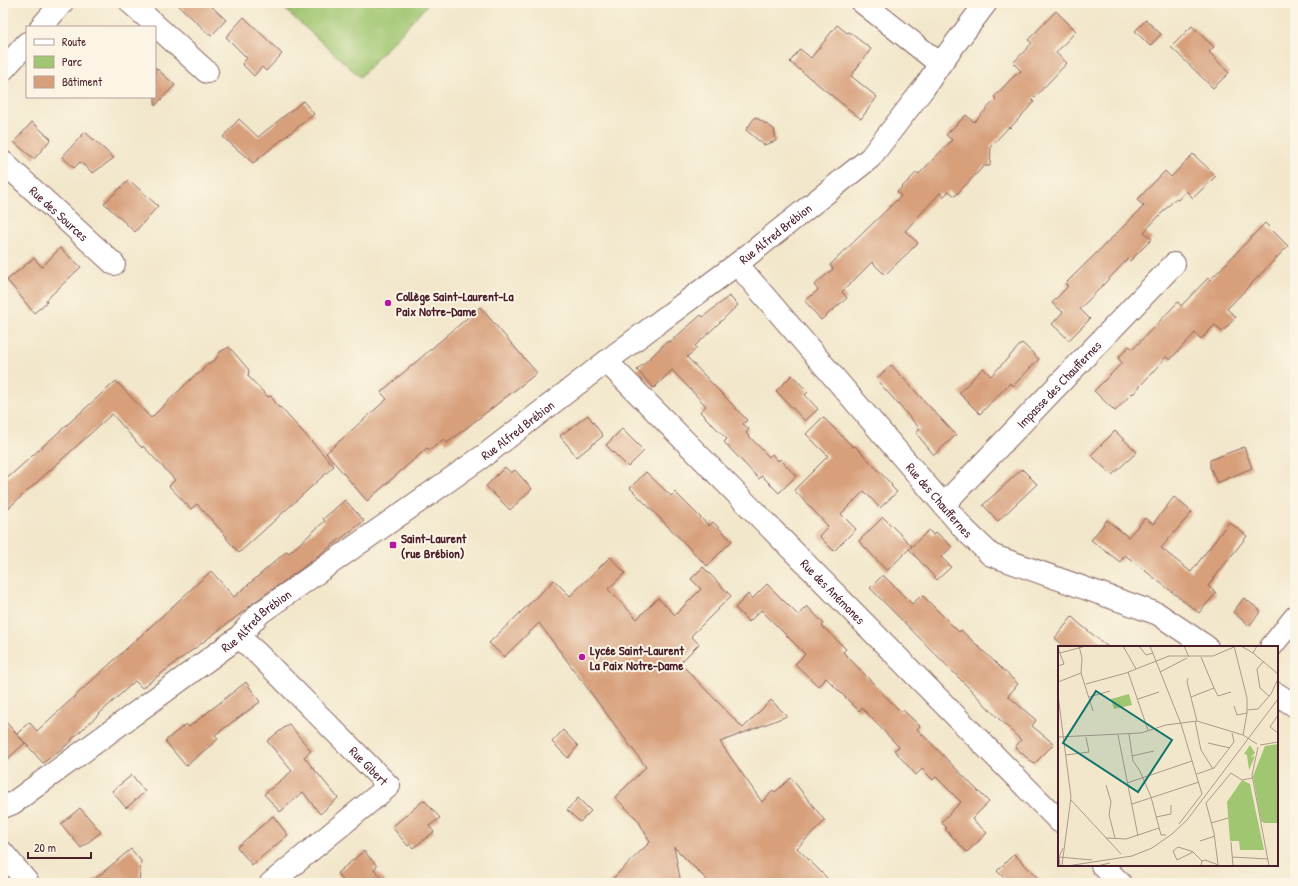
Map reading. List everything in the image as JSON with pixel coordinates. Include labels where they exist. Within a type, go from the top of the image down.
[{"type":"street","points":[[42,26],[62,3]]},
{"type":"street","points":[[131,3],[207,72]]},
{"type":"street","points":[[862,3],[940,64]]},
{"type":"street","name":"Rue Alfred Brébion","points":[[3,808],[13,803],[239,637],[260,613],[489,452],[737,264],[870,158],[924,88],[940,64],[986,3]]},
{"type":"street","points":[[3,70],[26,43]]},
{"type":"street","name":"Rue des Sources","points":[[3,162],[114,264]]},
{"type":"street","name":"Rue des Chauffernes","points":[[737,264],[965,530],[991,555],[1158,614],[1206,646]]},
{"type":"street","name":"Impasse des Chauffernes","points":[[944,504],[1174,264]]},
{"type":"street","name":"Rue des Anémones","points":[[606,362],[1058,820]]},
{"type":"street","points":[[1272,646],[1295,617]]},
{"type":"street","name":"Rue Gibert","points":[[239,637],[257,653],[389,786],[271,883]]},
{"type":"street","points":[[1278,695],[1295,706]]},
{"type":"street","points":[[3,853],[28,883]]},
{"type":"street","points":[[1103,866],[1120,883]]},
{"type":"green space","points":[[278,3],[429,3],[360,77]]},
{"type":"building","points":[[176,3],[208,3],[226,20],[211,36]]},
{"type":"building","points":[[1056,11],[1076,31],[1056,53],[1067,63],[1032,100],[1034,102],[991,146],[990,166],[984,166],[955,196],[949,191],[943,197],[940,193],[905,231],[918,243],[885,275],[872,262],[842,292],[847,298],[821,320],[805,301],[818,290],[814,285],[833,269],[830,265],[901,196],[897,192],[917,172],[919,174],[952,140],[946,135],[966,115],[974,122],[996,99],[994,97],[1013,77],[1021,71],[1013,63],[1032,43],[1028,40]]},
{"type":"building","points":[[244,17],[282,54],[266,71],[262,67],[254,76],[242,64],[247,58],[226,37]]},
{"type":"building","points":[[1146,20],[1161,34],[1150,46],[1135,31]]},
{"type":"building","points":[[837,25],[847,33],[849,32],[871,49],[851,76],[877,97],[861,119],[790,62],[800,49],[811,58]]},
{"type":"building","points":[[1192,26],[1214,47],[1209,52],[1229,73],[1213,88],[1171,47]]},
{"type":"building","points":[[156,68],[175,85],[155,106],[156,98]]},
{"type":"building","points":[[303,101],[314,114],[253,163],[223,137],[239,119],[258,137]]},
{"type":"building","points":[[755,117],[774,129],[776,141],[764,145],[746,130]]},
{"type":"building","points":[[32,122],[51,139],[34,159],[14,142]]},
{"type":"building","points":[[85,132],[114,158],[93,173],[80,162],[74,168],[62,157]]},
{"type":"building","points":[[1193,154],[1216,176],[1193,198],[1186,191],[1178,200],[1175,199],[1144,232],[1152,239],[1130,261],[1128,259],[1080,309],[1090,319],[1069,340],[1052,324],[1063,312],[1052,303],[1068,286],[1065,284],[1144,206],[1137,200],[1165,171],[1171,177]]},
{"type":"building","points":[[129,180],[158,206],[135,232],[104,203]]},
{"type":"building","points":[[1265,223],[1288,246],[1227,309],[1236,317],[1222,332],[1215,325],[1201,339],[1195,333],[1170,360],[1166,357],[1133,394],[1132,393],[1115,411],[1094,391],[1122,363],[1118,358],[1129,346],[1133,349],[1178,302],[1181,306],[1208,278],[1210,280]]},
{"type":"building","points":[[60,248],[81,267],[46,300],[47,302],[34,313],[7,280],[34,258],[42,267]]},
{"type":"building","points":[[729,296],[738,305],[695,346],[697,348],[687,357],[747,420],[743,424],[749,429],[746,433],[769,457],[772,454],[778,461],[780,459],[796,476],[779,493],[762,476],[759,479],[724,442],[727,439],[700,412],[706,406],[672,370],[654,388],[637,370],[668,341],[670,342],[701,315],[703,317]]},
{"type":"building","points":[[480,307],[537,373],[447,443],[444,439],[430,450],[427,448],[367,501],[326,453],[387,399],[381,392]]},
{"type":"building","points":[[1022,343],[1039,359],[1013,386],[1010,383],[980,414],[959,393],[983,368],[991,376]]},
{"type":"building","points":[[229,347],[249,370],[248,376],[268,397],[271,396],[279,408],[280,407],[334,466],[239,553],[226,538],[227,537],[197,504],[191,509],[169,486],[175,480],[143,446],[142,448],[112,414],[3,513],[3,482],[116,381],[151,418],[193,377],[201,372],[207,364],[215,360],[220,352]]},
{"type":"building","points":[[891,365],[956,435],[934,455],[916,433],[920,429],[876,379]]},
{"type":"building","points":[[792,375],[808,392],[805,395],[818,409],[805,421],[776,391]]},
{"type":"building","points":[[588,415],[603,436],[577,457],[560,436]]},
{"type":"building","points":[[823,417],[853,447],[855,446],[897,492],[880,508],[864,491],[841,514],[856,529],[834,551],[819,536],[828,526],[794,490],[828,456],[806,434]]},
{"type":"building","points":[[622,429],[644,451],[628,467],[606,445]]},
{"type":"building","points":[[1115,431],[1137,452],[1112,475],[1091,455]]},
{"type":"building","points":[[1244,447],[1252,468],[1217,483],[1210,467],[1210,460]]},
{"type":"building","points":[[505,467],[511,473],[515,470],[532,489],[510,510],[486,486]]},
{"type":"building","points":[[1022,469],[1037,484],[998,521],[983,505]]},
{"type":"building","points":[[646,472],[671,496],[675,492],[709,526],[713,522],[732,541],[707,566],[630,488]]},
{"type":"building","points":[[1174,497],[1192,512],[1161,548],[1191,572],[1229,522],[1247,536],[1208,586],[1216,593],[1199,613],[1125,555],[1120,562],[1091,540],[1107,520],[1128,537],[1145,518],[1153,524]]},
{"type":"building","points":[[345,500],[364,521],[142,688],[135,681],[72,739],[72,741],[43,763],[17,734],[29,722],[37,731],[211,571],[234,597],[287,551],[289,553],[325,521],[323,519]]},
{"type":"building","points":[[883,517],[912,546],[887,571],[859,541]]},
{"type":"building","points":[[929,530],[933,535],[936,532],[952,547],[941,557],[951,567],[937,580],[909,549]]},
{"type":"building","points":[[610,557],[625,573],[608,589],[637,619],[658,598],[675,615],[701,589],[691,579],[703,567],[731,596],[691,636],[699,644],[680,663],[743,728],[771,700],[787,716],[720,742],[762,802],[773,790],[775,792],[791,778],[825,821],[797,848],[832,883],[710,883],[674,847],[681,883],[608,883],[650,842],[638,820],[615,797],[646,767],[539,623],[504,657],[489,643],[554,580],[570,596]]},
{"type":"building","points":[[883,575],[912,604],[922,595],[959,632],[961,630],[1018,684],[1008,696],[1036,720],[1032,726],[1054,744],[1034,764],[1015,747],[1021,740],[870,588]]},
{"type":"building","points":[[767,584],[798,615],[807,606],[824,624],[822,626],[846,649],[843,652],[901,712],[903,710],[920,726],[917,729],[989,802],[972,819],[987,833],[967,852],[945,829],[947,828],[941,822],[961,802],[936,777],[933,780],[922,769],[916,775],[894,750],[899,747],[862,708],[859,711],[826,678],[818,686],[795,664],[805,654],[761,610],[749,622],[735,608],[748,594],[752,599]]},
{"type":"building","points":[[1244,598],[1261,611],[1249,626],[1233,612]]},
{"type":"building","points":[[1072,617],[1107,646],[1064,646],[1055,638]]},
{"type":"building","points":[[246,682],[260,702],[215,735],[218,739],[186,766],[165,741],[186,724],[189,727]]},
{"type":"building","points":[[3,719],[25,743],[3,763]]},
{"type":"building","points":[[289,724],[311,751],[304,757],[338,798],[320,814],[303,792],[280,812],[264,794],[292,771],[267,741]]},
{"type":"building","points":[[563,730],[578,746],[568,758],[552,742]]},
{"type":"building","points":[[132,775],[145,792],[126,808],[112,791]]},
{"type":"building","points":[[578,798],[591,811],[580,822],[567,810]]},
{"type":"building","points":[[424,800],[440,818],[429,826],[434,832],[413,848],[410,844],[408,846],[392,827]]},
{"type":"building","points":[[80,808],[101,832],[81,848],[61,824]]},
{"type":"building","points":[[273,816],[288,835],[252,865],[237,847]]},
{"type":"building","points":[[131,849],[141,861],[139,883],[90,883]]},
{"type":"building","points":[[364,851],[377,866],[374,869],[386,883],[345,883],[337,873]]},
{"type":"building","points":[[1014,854],[1043,883],[1009,883],[997,871]]},
{"type":"place","name":"Collège Saint-Laurent-La Paix Notre-Dame","points":[[388,303]]},
{"type":"place","name":"Saint-Laurent (rue Brébion)","points":[[393,545]]},
{"type":"place","name":"Lycée Saint-Laurent La Paix Notre-Dame","points":[[582,657]]}]
